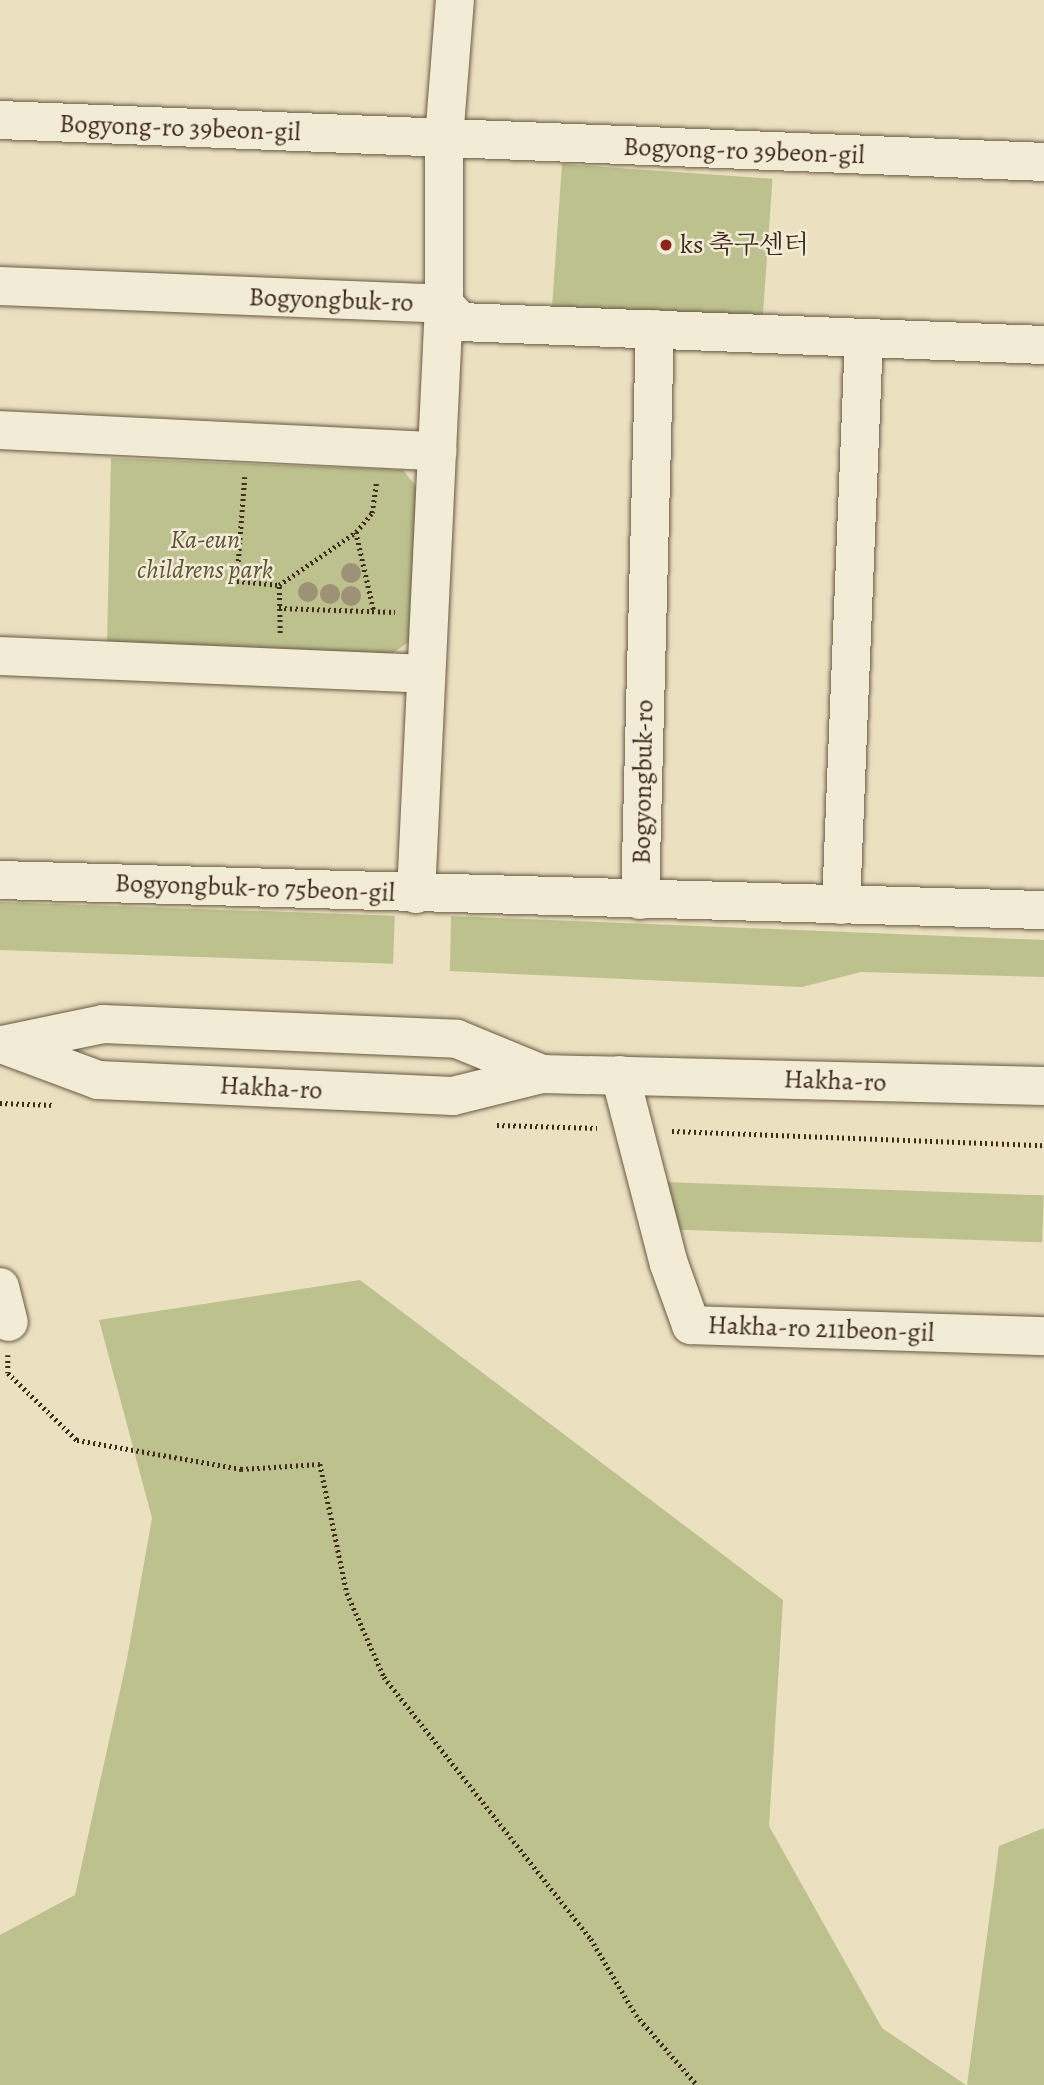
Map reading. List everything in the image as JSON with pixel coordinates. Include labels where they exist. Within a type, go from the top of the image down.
[{"type":"street","points":[[444,304],[444,139],[455,0]]},
{"type":"street","name":"Bogyong-ro 39beon-gil","points":[[0,120],[1044,162]]},
{"type":"street","name":"Bogyongbuk-ro","points":[[0,286],[444,304],[461,322],[1044,345]]},
{"type":"street","name":"Bogyongbuk-ro 75beon-gil","points":[[0,880],[416,894],[444,304]]},
{"type":"street","name":"Bogyongbuk-ro","points":[[640,900],[655,329]]},
{"type":"street","points":[[841,905],[864,338]]},
{"type":"street","points":[[0,430],[437,452]]},
{"type":"street","points":[[0,656],[426,674]]},
{"type":"street","points":[[416,894],[1044,910]]},
{"type":"street","name":"Hakha-ro","points":[[2,1045],[103,1024],[457,1039],[542,1074]]},
{"type":"street","name":"Hakha-ro","points":[[2,1045],[98,1080],[453,1096],[542,1074],[1044,1086]]},
{"type":"street","name":"Hakha-ro 211beon-gil","points":[[620,1075],[668,1265],[691,1325],[1044,1336]]},
{"type":"path","points":[[246,473],[237,581],[279,585],[356,532],[372,513],[377,476]]},
{"type":"path","points":[[356,532],[374,611]]},
{"type":"path","points":[[279,585],[280,641]]},
{"type":"path","points":[[279,608],[406,613]]},
{"type":"path","points":[[671,1131],[1044,1145]]},
{"type":"path","points":[[4,1305],[8,1373],[77,1440],[241,1469],[320,1464],[347,1593],[384,1677],[591,1939],[636,2015],[697,2085]]},
{"type":"green space","name":"ks 축구센터","points":[[562,164],[772,179],[762,327],[552,313]]},
{"type":"green space","name":"Ka-eun childrens park","points":[[111,458],[403,470],[418,489],[414,638],[390,655],[107,646]]},
{"type":"green space","points":[[0,902],[395,916],[393,964],[0,950]]},
{"type":"green space","points":[[451,916],[1044,940],[1044,977],[861,972],[802,987],[450,971]]},
{"type":"green space","points":[[661,1182],[1044,1195],[1042,1242],[659,1229]]},
{"type":"green space","points":[[360,1280],[783,1600],[769,1826],[882,2028],[966,2085],[0,2085],[0,1935],[75,1895],[127,1659],[152,1518],[99,1320]]},
{"type":"green space","points":[[1044,1828],[1044,2085],[967,2085],[999,1846]]},
{"type":"place","name":"ks 축구센터","points":[[666,245]]}]
